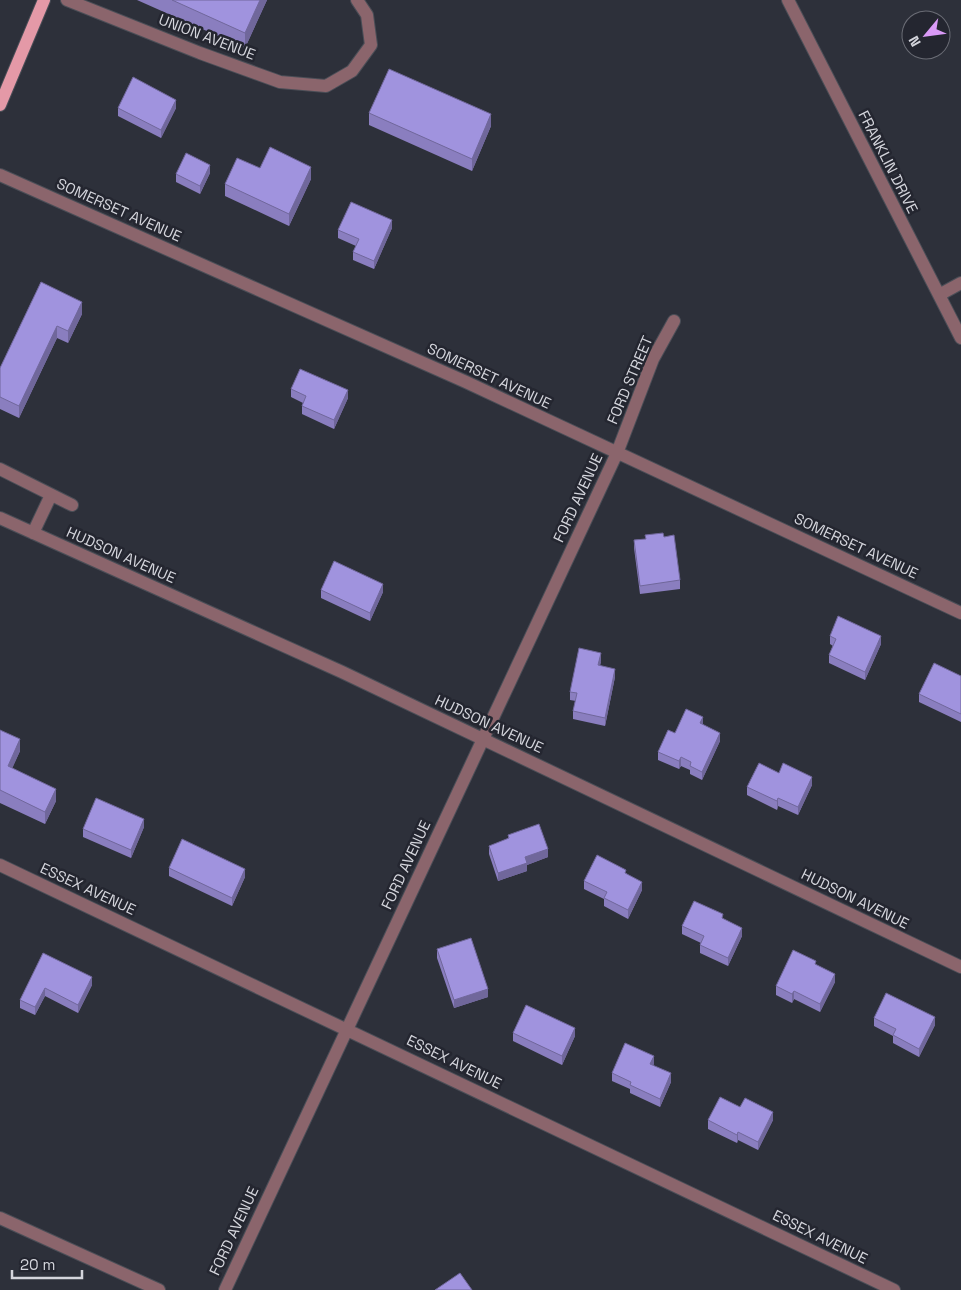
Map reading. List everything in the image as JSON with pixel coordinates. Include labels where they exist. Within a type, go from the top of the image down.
[{"type":"main road","points":[[0,105],[44,0]]},
{"type":"street","name":"UNION AVENUE","points":[[67,0],[200,54],[280,82],[326,86],[352,71],[371,45],[367,15],[357,0]]},
{"type":"street","name":"FRANKLIN DRIVE","points":[[788,0],[961,338]]},
{"type":"street","name":"SOMERSET AVENUE","points":[[0,174],[466,382],[961,613]]},
{"type":"street","points":[[939,295],[961,283]]},
{"type":"street","name":"FORD STREET","points":[[617,453],[653,359],[674,321]]},
{"type":"street","name":"FORD AVENUE","points":[[225,1290],[617,453]]},
{"type":"street","points":[[0,469],[72,504]]},
{"type":"street","points":[[33,533],[51,495]]},
{"type":"street","name":"HUDSON AVENUE","points":[[0,518],[342,672],[961,967]]},
{"type":"street","name":"ESSEX AVENUE","points":[[0,865],[894,1290]]},
{"type":"street","points":[[0,1218],[159,1290]]},
{"type":"building","points":[[172,0],[260,0],[245,33]]},
{"type":"building","points":[[389,69],[491,114],[472,159],[369,113]]},
{"type":"building","points":[[133,77],[176,100],[161,130],[118,108]]},
{"type":"building","points":[[270,147],[311,167],[289,214],[225,184],[237,158],[260,168]]},
{"type":"building","points":[[186,153],[210,165],[200,186],[176,174]]},
{"type":"building","points":[[351,202],[392,220],[374,261],[353,252],[359,239],[338,230]]},
{"type":"building","points":[[41,282],[82,302],[68,331],[57,326],[19,406],[0,397],[0,368]]},
{"type":"building","points":[[300,369],[348,390],[334,420],[302,406],[306,396],[291,389]]},
{"type":"building","points":[[663,533],[664,537],[674,535],[680,580],[640,586],[634,540],[646,539],[645,535]]},
{"type":"building","points":[[334,561],[383,584],[370,613],[321,590]]},
{"type":"building","points":[[838,616],[881,636],[865,672],[829,655],[836,639],[830,636]]},
{"type":"building","points":[[579,648],[601,653],[598,665],[615,669],[605,718],[573,711],[577,693],[570,692]]},
{"type":"building","points":[[934,663],[961,676],[961,714],[919,694]]},
{"type":"building","points":[[686,709],[703,717],[700,723],[720,733],[702,772],[690,766],[691,762],[681,757],[679,761],[658,752],[668,730],[675,733]]},
{"type":"building","points":[[0,730],[20,739],[8,766],[56,789],[45,812],[0,790]]},
{"type":"building","points":[[759,763],[779,773],[783,763],[812,777],[798,807],[778,798],[777,801],[747,787]]},
{"type":"building","points":[[96,798],[144,819],[131,850],[83,829]]},
{"type":"building","points":[[539,824],[548,849],[525,857],[527,863],[498,873],[489,846],[509,838],[508,835]]},
{"type":"building","points":[[182,839],[245,869],[232,898],[169,868]]},
{"type":"building","points":[[597,855],[626,870],[625,873],[642,882],[628,910],[604,898],[607,892],[584,881]]},
{"type":"building","points":[[694,901],[723,914],[722,918],[742,928],[728,958],[700,945],[704,936],[682,926]]},
{"type":"building","points":[[471,938],[488,989],[454,1000],[437,949]]},
{"type":"building","points":[[793,950],[816,961],[815,964],[835,974],[820,1004],[794,991],[792,994],[776,986]]},
{"type":"building","points":[[43,953],[92,977],[78,1005],[45,988],[35,1007],[20,1000]]},
{"type":"building","points":[[886,993],[935,1017],[919,1049],[893,1035],[896,1029],[874,1018]]},
{"type":"building","points":[[526,1005],[575,1028],[562,1056],[513,1033]]},
{"type":"building","points":[[625,1043],[654,1056],[650,1064],[671,1073],[660,1099],[630,1085],[631,1082],[612,1073]]},
{"type":"building","points":[[720,1097],[740,1107],[745,1098],[773,1112],[758,1142],[738,1132],[737,1135],[708,1120]]},
{"type":"building","points":[[460,1273],[472,1290],[435,1290]]}]
